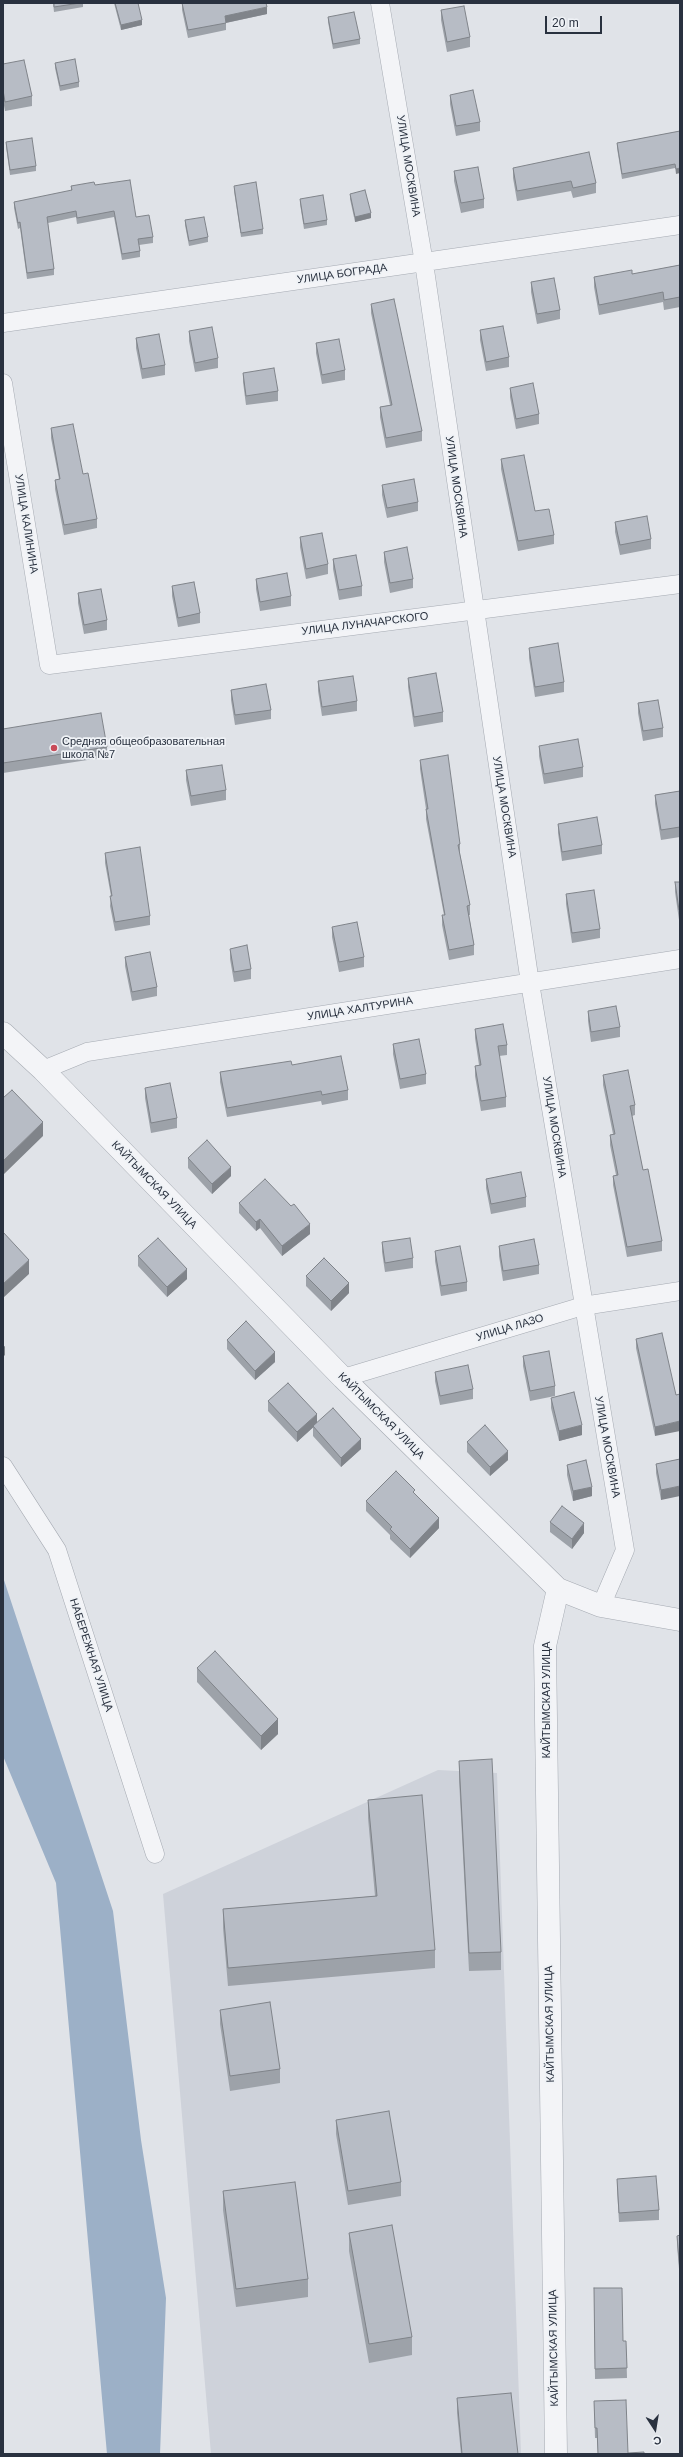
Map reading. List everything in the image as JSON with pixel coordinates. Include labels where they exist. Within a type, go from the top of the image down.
[{"type":"street","name":"УЛИЦА МОСКВИНА","points":[[380,3],[424,263],[530,983],[625,1550],[602,1606]]},
{"type":"street","name":"УЛИЦА БОГРАДА","points":[[3,323],[680,225]]},
{"type":"street","name":"УЛИЦА КАЛИНИНА","points":[[3,383],[49,665]]},
{"type":"street","name":"УЛИЦА ЛУНАЧАРСКОГО","points":[[49,665],[680,584]]},
{"type":"street","name":"УЛИЦА ХАЛТУРИНА","points":[[43,1070],[87,1052],[680,959]]},
{"type":"street","name":"КАЙТЫМСКАЯ УЛИЦА","points":[[3,1033],[43,1070],[343,1378],[558,1589],[545,1646],[556,2454]]},
{"type":"street","name":"УЛИЦА ЛАЗО","points":[[343,1378],[583,1306],[680,1290]]},
{"type":"street","name":"НАБЕРЕЖНАЯ УЛИЦА","points":[[3,1466],[57,1550],[155,1854]]},
{"type":"street","points":[[558,1589],[602,1606],[680,1620]]},
{"type":"shaded area","points":[[438,1770],[497,1773],[521,2454],[211,2454],[163,1894]]},
{"type":"water","points":[[3,1577],[113,1911],[141,2140],[166,2298],[160,2454],[107,2454],[56,1883],[3,1756]]},
{"type":"building","points":[[54,3],[80,3],[54,7]]},
{"type":"building","points":[[115,3],[138,3],[142,20],[121,25]]},
{"type":"building","points":[[182,3],[266,3],[267,7],[225,16],[226,23],[188,30]]},
{"type":"building","points":[[464,6],[470,37],[447,42],[441,10]]},
{"type":"building","points":[[354,12],[360,39],[333,44],[328,17]]},
{"type":"building","points":[[75,59],[79,82],[60,86],[55,63]]},
{"type":"building","points":[[24,60],[32,96],[5,102],[3,90],[3,64]]},
{"type":"building","points":[[473,90],[480,122],[456,126],[450,95]]},
{"type":"building","points":[[680,131],[680,168],[676,169],[675,164],[622,174],[617,143]]},
{"type":"building","points":[[32,138],[36,166],[10,170],[6,142]]},
{"type":"building","points":[[589,152],[596,183],[573,188],[571,181],[517,191],[513,168]]},
{"type":"building","points":[[478,167],[484,199],[461,203],[454,171]]},
{"type":"building","points":[[130,180],[136,217],[149,215],[153,237],[138,239],[140,251],[122,254],[114,211],[77,218],[76,211],[47,217],[54,269],[27,273],[20,222],[18,223],[14,202],[72,190],[71,186],[94,182],[95,185]]},
{"type":"building","points":[[256,182],[263,229],[241,233],[234,186]]},
{"type":"building","points":[[365,190],[371,213],[355,217],[350,194]]},
{"type":"building","points":[[323,195],[327,220],[304,224],[300,199]]},
{"type":"building","points":[[204,217],[208,237],[189,241],[185,220]]},
{"type":"building","points":[[680,265],[680,297],[664,300],[663,292],[599,305],[594,277],[632,270],[632,274]]},
{"type":"building","points":[[554,278],[560,310],[537,314],[531,282]]},
{"type":"building","points":[[394,299],[422,431],[386,438],[380,407],[392,405],[371,304]]},
{"type":"building","points":[[503,326],[509,357],[486,362],[480,330]]},
{"type":"building","points":[[212,327],[218,358],[195,363],[189,331]]},
{"type":"building","points":[[159,334],[165,365],[142,369],[136,338]]},
{"type":"building","points":[[339,339],[345,370],[322,375],[316,343]]},
{"type":"building","points":[[274,368],[278,391],[246,396],[243,373]]},
{"type":"building","points":[[533,383],[539,414],[516,419],[510,388]]},
{"type":"building","points":[[73,424],[83,474],[88,473],[97,519],[64,525],[55,480],[60,479],[51,428]]},
{"type":"building","points":[[524,455],[535,511],[549,509],[554,535],[518,541],[501,459]]},
{"type":"building","points":[[414,479],[418,502],[387,508],[382,485]]},
{"type":"building","points":[[647,516],[651,539],[620,545],[615,522]]},
{"type":"building","points":[[322,533],[328,564],[306,569],[300,537]]},
{"type":"building","points":[[407,547],[413,579],[390,583],[384,552]]},
{"type":"building","points":[[356,555],[362,586],[339,590],[333,559]]},
{"type":"building","points":[[287,573],[291,596],[260,602],[256,579]]},
{"type":"building","points":[[194,582],[200,613],[178,618],[172,586]]},
{"type":"building","points":[[101,589],[107,620],[84,625],[78,593]]},
{"type":"building","points":[[558,643],[564,682],[535,687],[529,648]]},
{"type":"building","points":[[436,673],[443,712],[414,717],[408,678]]},
{"type":"building","points":[[353,676],[357,701],[322,707],[318,681]]},
{"type":"building","points":[[266,684],[271,710],[235,715],[231,690]]},
{"type":"building","points":[[658,700],[663,728],[643,731],[638,703]]},
{"type":"building","name":"Средняя общеобразовательная школа №7","points":[[101,713],[107,747],[3,763],[3,729]]},
{"type":"building","points":[[578,739],[583,767],[544,774],[539,746]]},
{"type":"building","points":[[448,755],[460,844],[458,845],[470,905],[467,906],[474,945],[449,950],[442,915],[445,915],[426,809],[428,809],[420,760]]},
{"type":"building","points":[[222,765],[226,790],[191,796],[186,770]]},
{"type":"building","points":[[680,791],[680,827],[661,830],[655,795]]},
{"type":"building","points":[[597,817],[602,845],[562,852],[558,824]]},
{"type":"building","points":[[140,847],[150,916],[115,922],[110,896],[112,896],[105,853]]},
{"type":"building","points":[[675,882],[680,882],[680,910],[679,910]]},
{"type":"building","points":[[594,890],[600,929],[572,933],[566,894]]},
{"type":"building","points":[[357,922],[364,957],[339,962],[332,927]]},
{"type":"building","points":[[247,945],[251,969],[234,972],[230,949]]},
{"type":"building","points":[[150,952],[157,987],[132,992],[125,957]]},
{"type":"building","points":[[616,1006],[620,1027],[591,1032],[588,1011]]},
{"type":"building","points":[[503,1024],[507,1045],[498,1046],[506,1097],[481,1101],[475,1066],[481,1065],[475,1029]]},
{"type":"building","points":[[419,1039],[426,1074],[400,1079],[393,1044]]},
{"type":"building","points":[[341,1056],[348,1090],[322,1095],[321,1091],[227,1108],[220,1072],[291,1061],[292,1065]]},
{"type":"building","points":[[628,1070],[635,1105],[630,1106],[643,1170],[648,1169],[662,1241],[627,1247],[613,1176],[618,1175],[610,1135],[615,1134],[603,1075]]},
{"type":"building","points":[[170,1083],[177,1118],[151,1123],[145,1088]]},
{"type":"building","points":[[12,1090],[43,1122],[3,1161],[3,1098]]},
{"type":"building","points":[[207,1140],[231,1167],[212,1184],[188,1158]]},
{"type":"building","points":[[521,1172],[526,1197],[491,1204],[486,1179]]},
{"type":"building","points":[[265,1179],[291,1206],[294,1204],[310,1224],[282,1246],[260,1219],[256,1222],[239,1203]]},
{"type":"building","points":[[3,1232],[29,1260],[3,1284]]},
{"type":"building","points":[[158,1238],[187,1269],[167,1287],[138,1256]]},
{"type":"building","points":[[410,1238],[413,1258],[385,1263],[382,1242]]},
{"type":"building","points":[[534,1239],[539,1265],[503,1271],[499,1246]]},
{"type":"building","points":[[460,1246],[467,1282],[441,1286],[435,1251]]},
{"type":"building","points":[[324,1258],[349,1283],[331,1301],[306,1276]]},
{"type":"building","points":[[246,1321],[275,1352],[255,1371],[227,1340]]},
{"type":"building","points":[[662,1333],[676,1395],[680,1394],[680,1421],[655,1427],[636,1339]]},
{"type":"building","points":[[549,1351],[555,1386],[530,1391],[523,1356]]},
{"type":"building","points":[[468,1365],[473,1389],[440,1396],[435,1372]]},
{"type":"building","points":[[288,1383],[317,1414],[297,1432],[268,1401]]},
{"type":"building","points":[[574,1392],[582,1425],[559,1431],[551,1398]]},
{"type":"building","points":[[333,1408],[361,1439],[341,1458],[313,1426]]},
{"type":"building","points":[[485,1425],[508,1451],[490,1467],[467,1442]]},
{"type":"building","points":[[680,1459],[680,1486],[661,1490],[656,1464]]},
{"type":"building","points":[[586,1460],[592,1487],[573,1491],[567,1465]]},
{"type":"building","points":[[396,1471],[415,1490],[413,1492],[439,1518],[410,1549],[390,1529],[392,1527],[366,1501]]},
{"type":"building","points":[[562,1506],[584,1523],[572,1539],[550,1522]]},
{"type":"building","points":[[215,1651],[278,1719],[261,1736],[197,1668]]},
{"type":"building","points":[[492,1759],[501,1952],[469,1953],[459,1761]]},
{"type":"building","points":[[422,1795],[435,1950],[228,1968],[223,1909],[377,1896],[368,1800]]},
{"type":"building","points":[[270,2002],[280,2069],[230,2076],[220,2010]]},
{"type":"building","points":[[389,2111],[401,2182],[348,2191],[336,2120]]},
{"type":"building","points":[[656,2176],[659,2210],[619,2213],[617,2179]]},
{"type":"building","points":[[295,2182],[308,2279],[236,2289],[223,2191]]},
{"type":"building","points":[[392,2225],[412,2337],[369,2344],[349,2233]]},
{"type":"building","points":[[680,2235],[680,2271],[677,2236]]},
{"type":"building","points":[[594,2288],[622,2288],[623,2341],[626,2341],[627,2368],[595,2369]]},
{"type":"building","points":[[511,2393],[518,2454],[462,2454],[457,2398]]},
{"type":"building","points":[[626,2400],[628,2453],[644,2452],[644,2454],[598,2454],[594,2401]]},
{"type":"place","name":"Средняя общеобразовательная школа №7","points":[[54,748]]}]
